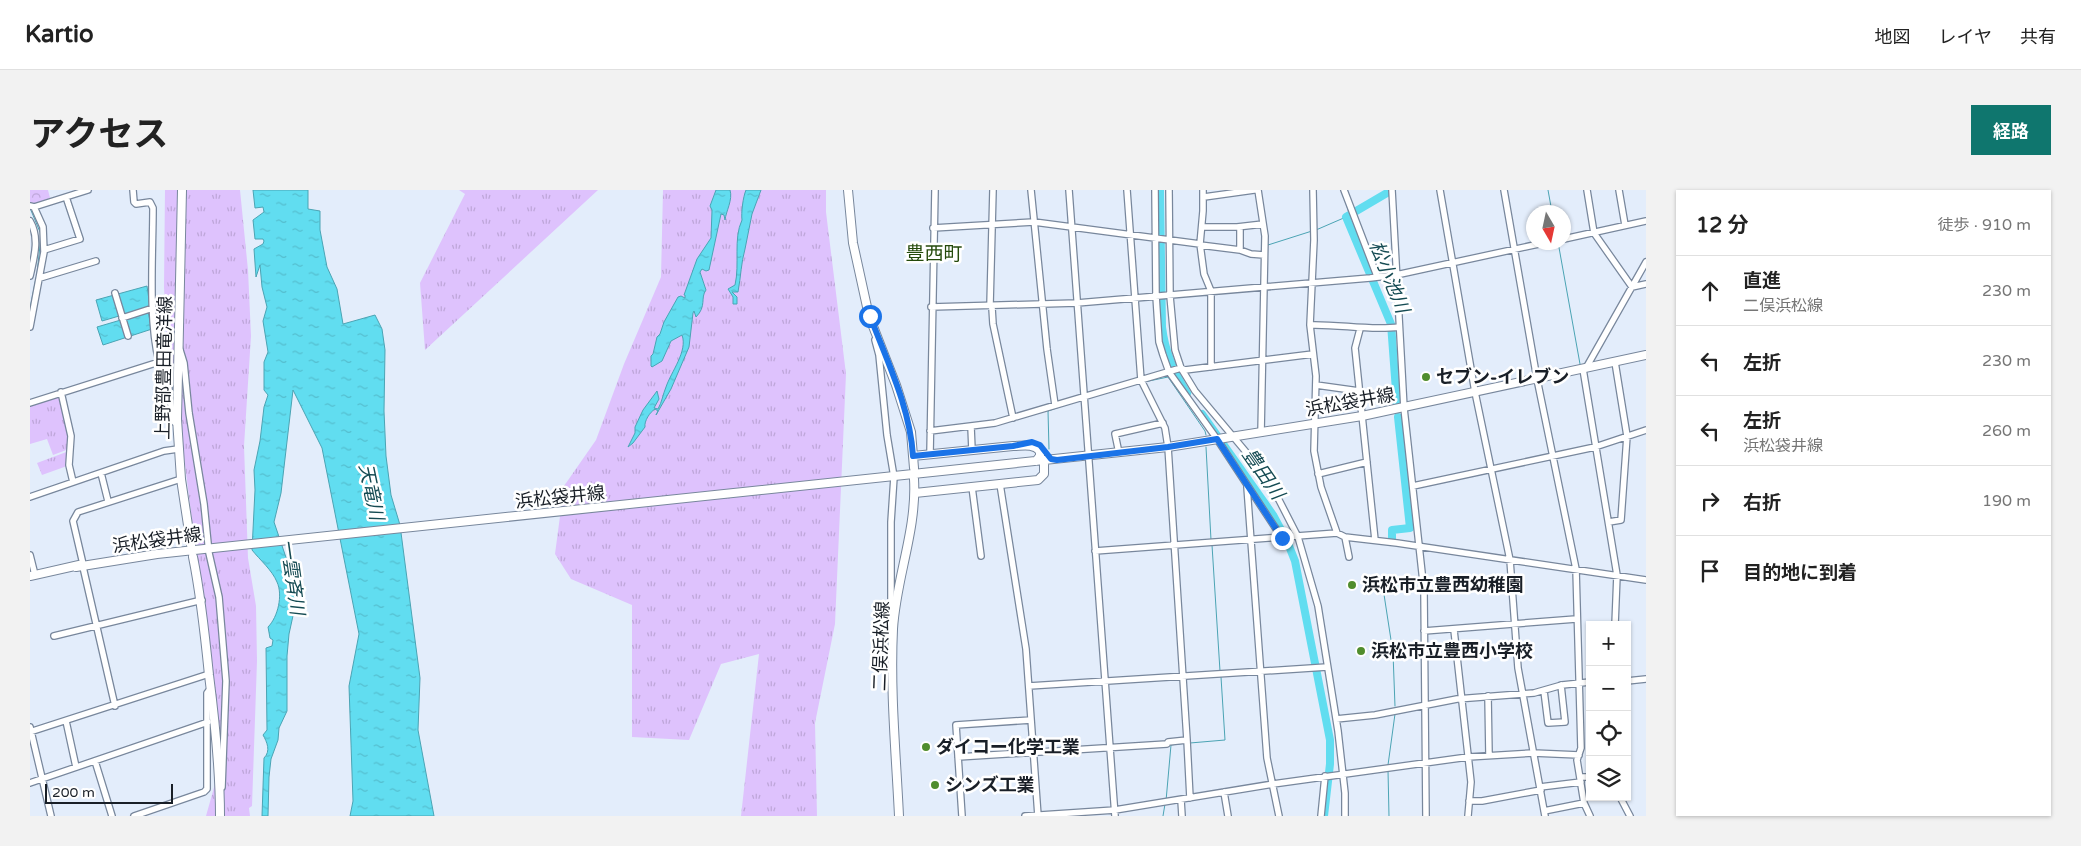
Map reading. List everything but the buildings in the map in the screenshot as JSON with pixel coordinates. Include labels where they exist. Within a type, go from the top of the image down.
[{"type":"main road","name":"上野部豊田竜洋線","points":[[182,190],[177,424],[181,479],[191,546]]},
{"type":"main road","points":[[848,190],[853,243],[870,316],[905,410],[911,432],[914,468]]},
{"type":"main road","name":"浜松袋井線","points":[[32,575],[157,554],[208,548],[1168,447],[1313,425],[1404,408],[1646,355]]},
{"type":"main road","points":[[913,456],[1037,443],[1042,447],[1044,461],[1044,474],[1040,479],[915,493]]},
{"type":"main road","points":[[1013,446],[1036,447],[1044,461]]},
{"type":"main road","name":"二俣浜松線","points":[[899,816],[893,661],[894,620],[902,566],[912,523],[915,493],[914,479]]},
{"type":"main road","points":[[193,557],[202,600],[220,776],[220,816]]},
{"type":"street","points":[[30,327],[44,250],[42,227],[32,206],[88,190]]},
{"type":"street","points":[[134,190],[134,202],[136,204],[150,202],[153,208],[154,308],[156,349],[159,362]]},
{"type":"street","points":[[930,454],[931,307],[935,190]]},
{"type":"street","points":[[993,190],[990,306],[992,308],[993,324],[1013,418]]},
{"type":"street","points":[[1031,190],[1055,405]]},
{"type":"street","points":[[1069,190],[1115,813]]},
{"type":"street","points":[[1127,190],[1142,382],[1163,423],[1168,447],[1190,798]]},
{"type":"street","points":[[1155,190],[1159,342],[1169,372],[1217,439],[1282,538]]},
{"type":"street","points":[[1169,190],[1167,238],[1168,296],[1173,340],[1179,369],[1279,500],[1298,537],[1310,573],[1318,606],[1336,719],[1346,816]]},
{"type":"street","points":[[1203,190],[1200,244],[1204,274],[1211,291],[1211,367]]},
{"type":"street","points":[[1204,197],[1254,190]]},
{"type":"street","points":[[1258,190],[1263,224],[1265,287],[1261,432]]},
{"type":"street","points":[[1313,190],[1314,230],[1310,325],[1316,385],[1313,425],[1314,451],[1318,474],[1337,533]]},
{"type":"street","points":[[1344,190],[1377,276]]},
{"type":"street","points":[[1440,190],[1475,392],[1510,560],[1518,668],[1545,813],[1584,803]]},
{"type":"street","points":[[1504,190],[1536,379],[1576,569],[1581,748],[1577,760],[1584,803],[1590,816]]},
{"type":"street","points":[[1587,190],[1594,233],[1632,288]]},
{"type":"street","points":[[1619,190],[1625,226]]},
{"type":"street","points":[[1392,191],[1396,275],[1394,327],[1424,591],[1426,816]]},
{"type":"street","points":[[44,250],[80,238],[66,197]]},
{"type":"street","points":[[30,221],[34,228],[35,237],[34,258],[30,276]]},
{"type":"street","points":[[1571,238],[1646,221]]},
{"type":"street","points":[[933,228],[1034,222],[1167,238],[1264,255]]},
{"type":"street","points":[[1202,227],[1240,227],[1263,224]]},
{"type":"street","points":[[1240,227],[1240,250]]},
{"type":"street","points":[[931,307],[1077,303],[1370,278],[1396,275],[1526,247]]},
{"type":"street","points":[[40,278],[96,261]]},
{"type":"street","points":[[1615,621],[1617,575],[1584,369],[1646,262]]},
{"type":"street","points":[[1632,288],[1646,284]]},
{"type":"street","points":[[115,293],[128,336]]},
{"type":"street","points":[[122,318],[154,308]]},
{"type":"street","points":[[870,316],[879,355],[886,435],[894,477],[891,522],[891,606],[894,620]]},
{"type":"street","points":[[1310,325],[1334,324],[1360,328],[1394,327]]},
{"type":"street","points":[[1360,328],[1354,348],[1376,540]]},
{"type":"street","points":[[179,348],[184,363],[189,413],[204,504],[208,548],[219,597],[226,681],[225,760],[220,816]]},
{"type":"street","points":[[930,431],[995,423],[1142,382],[1179,369],[1185,370],[1313,354]]},
{"type":"street","points":[[30,402],[159,362],[166,366],[173,421],[177,424]]},
{"type":"street","points":[[1609,522],[1621,520],[1627,436],[1615,362]]},
{"type":"street","points":[[1316,385],[1359,391]]},
{"type":"street","points":[[61,392],[71,436],[69,466],[73,482]]},
{"type":"street","points":[[1118,453],[1115,434],[1163,423]]},
{"type":"street","points":[[971,427],[972,450]]},
{"type":"street","points":[[1412,486],[1596,447],[1646,430]]},
{"type":"street","points":[[30,497],[164,451],[178,449]]},
{"type":"street","points":[[1318,474],[1367,462]]},
{"type":"street","points":[[101,473],[108,501]]},
{"type":"street","points":[[115,706],[73,521],[74,516],[78,512],[108,501],[181,479]]},
{"type":"street","points":[[1000,484],[1026,648],[1038,816]]},
{"type":"street","points":[[1247,485],[1266,758],[1279,816]]},
{"type":"street","points":[[972,487],[981,556]]},
{"type":"street","points":[[1095,550],[1174,546],[1337,533],[1345,537],[1646,580]]},
{"type":"street","points":[[1345,537],[1349,557]]},
{"type":"street","points":[[30,555],[32,575]]},
{"type":"street","points":[[54,636],[96,624],[202,600]]},
{"type":"street","points":[[1424,631],[1576,619]]},
{"type":"street","points":[[1454,630],[1471,782],[1468,816]]},
{"type":"street","points":[[1029,686],[1327,667]]},
{"type":"street","points":[[51,816],[30,730],[66,722],[209,674]]},
{"type":"street","points":[[1631,681],[1646,679]]},
{"type":"street","points":[[1336,719],[1461,699],[1544,691],[1561,685],[1586,682]]},
{"type":"street","points":[[1544,691],[1548,723],[1565,722],[1561,685]]},
{"type":"street","points":[[134,816],[204,792],[207,788],[207,693],[211,688]]},
{"type":"street","points":[[1488,696],[1489,755]]},
{"type":"street","points":[[962,816],[956,725],[1030,720]]},
{"type":"street","points":[[66,722],[76,766]]},
{"type":"street","points":[[30,783],[208,722]]},
{"type":"street","points":[[958,757],[1109,749],[1167,744],[1168,742],[1187,743]]},
{"type":"street","points":[[1025,816],[1115,813],[1165,802],[1273,784],[1468,757],[1534,753],[1579,755]]},
{"type":"street","points":[[94,760],[112,816]]},
{"type":"street","points":[[1321,816],[1328,776]]},
{"type":"street","points":[[1469,801],[1482,801],[1586,778]]},
{"type":"street","points":[[1224,792],[1228,816]]},
{"type":"street","points":[[1181,800],[1182,816]]},
{"type":"street","points":[[1622,801],[1630,816]]},
{"type":"green space","points":[[30,190],[48,190],[50,198],[34,204],[30,203]]},
{"type":"green space","points":[[165,190],[240,190],[248,270],[251,336],[244,446],[248,558],[256,606],[257,661],[252,806],[249,808],[250,816],[206,816],[222,759],[180,425],[167,344],[164,287]]},
{"type":"green space","points":[[459,190],[598,190],[425,350],[420,283],[465,194]]},
{"type":"green space","points":[[663,190],[826,190],[826,212],[846,374],[835,624],[815,723],[817,816],[741,816],[759,654],[721,664],[689,740],[632,737],[632,605],[571,579],[555,554],[564,486],[596,440],[624,364],[661,277]]},
{"type":"green space","points":[[59,395],[70,436],[69,449],[53,455],[47,439],[30,444],[30,404]]},
{"type":"green space","points":[[69,451],[67,466],[42,475],[37,463]]},
{"type":"water","points":[[253,190],[308,190],[308,209],[320,211],[320,230],[327,267],[337,289],[343,324],[375,315],[382,329],[385,350],[384,411],[386,456],[391,495],[400,525],[420,678],[418,730],[434,816],[350,816],[353,801],[349,686],[359,634],[322,448],[293,390],[281,493],[274,522],[298,593],[289,634],[287,711],[279,728],[278,740],[271,759],[268,816],[262,816],[264,758],[268,749],[263,735],[267,730],[266,648],[272,646],[273,640],[270,638],[268,627],[277,612],[280,593],[272,573],[252,550],[254,470],[264,407],[268,395],[264,390],[264,362],[268,352],[263,321],[267,307],[262,287],[260,265],[256,277],[254,249],[263,244],[264,241],[263,239],[255,239],[253,220],[264,212],[263,207],[255,208]]},
{"type":"water","points":[[716,190],[730,190],[730,202],[725,220],[724,215],[721,214],[709,270],[702,269],[700,272],[706,290],[699,313],[696,317],[694,311],[693,313],[689,347],[671,389],[656,415],[658,411],[655,409],[645,422],[645,427],[628,447],[643,410],[657,391],[659,399],[654,408],[658,409],[661,404],[668,381],[681,355],[683,348],[682,335],[671,341],[662,361],[651,366],[651,356],[664,322],[678,297],[685,298],[684,295],[697,259],[711,238],[712,210],[710,206]]},
{"type":"water","points":[[746,190],[761,190],[752,214],[738,292],[732,292],[737,297],[737,304],[733,304],[733,297],[728,289],[735,285],[737,243]]},
{"type":"water","points":[[147,286],[150,307],[102,321],[96,300]]},
{"type":"water","points":[[148,312],[152,329],[103,345],[97,327]]},
{"type":"waterway","name":"豊田川","points":[[1160,190],[1162,327],[1170,362],[1187,393]]},
{"type":"waterway","name":"松小池川","points":[[1392,190],[1346,217],[1391,324],[1397,404]]},
{"type":"waterway","points":[[1548,190],[1551,205]]},
{"type":"waterway","points":[[1345,200],[1350,216]]},
{"type":"waterway","points":[[30,208],[40,232]]},
{"type":"waterway","points":[[1316,230],[1346,217]]},
{"type":"waterway","points":[[1355,226],[1359,237]]},
{"type":"waterway","points":[[1268,245],[1312,231]]},
{"type":"waterway","points":[[37,274],[41,236]]},
{"type":"waterway","points":[[1559,250],[1580,364]]},
{"type":"waterway","points":[[30,309],[36,278]]},
{"type":"waterway","points":[[1144,382],[1168,377],[1206,435]]},
{"type":"waterway","points":[[1584,390],[1589,421]]},
{"type":"waterway","points":[[1049,449],[1048,411],[1074,402]]},
{"type":"waterway","name":"豊田川","points":[[1202,414],[1273,515],[1295,561],[1330,740],[1330,764],[1324,816]]},
{"type":"waterway","name":"松小池川","points":[[1392,540],[1392,530],[1410,528],[1398,417]]},
{"type":"waterway","name":"松小池川","points":[[1401,417],[1402,426]]},
{"type":"waterway","points":[[1206,447],[1211,540]]},
{"type":"waterway","points":[[1212,545],[1220,671]]},
{"type":"waterway","name":"松小池川","points":[[1383,588],[1398,586]]},
{"type":"waterway","points":[[1383,588],[1393,653],[1395,706]]},
{"type":"waterway","points":[[1190,743],[1225,740],[1221,677]]},
{"type":"waterway","points":[[1428,708],[1428,720]]},
{"type":"waterway","points":[[1388,765],[1395,714]]},
{"type":"waterway","points":[[1166,801],[1171,745],[1186,743]]},
{"type":"waterway","points":[[1388,770],[1389,816]]},
{"type":"waterway","points":[[1163,816],[1165,804]]},
{"type":"place","name":"セブン-イレブン","points":[[1426,377]]},
{"type":"place","name":"浜松市立豊西幼稚園","points":[[1352,585]]},
{"type":"place","name":"浜松市立豊西小学校","points":[[1361,651]]},
{"type":"place","name":"ダイコー化学工業","points":[[926,747]]},
{"type":"place","name":"シンズ工業","points":[[935,785]]},
{"type":"district","name":"豊西町","points":[[934,254]]},
{"type":"route","points":[[870,316],[905,410],[911,432],[913,456],[1013,446],[1032,442],[1040,445],[1051,459],[1057,460],[1168,447],[1217,439],[1282,538]]},
{"type":"water label","name":"天竜川","points":[[371,492]]},
{"type":"water label","name":"一雲斉川","points":[[292,577]]}]
